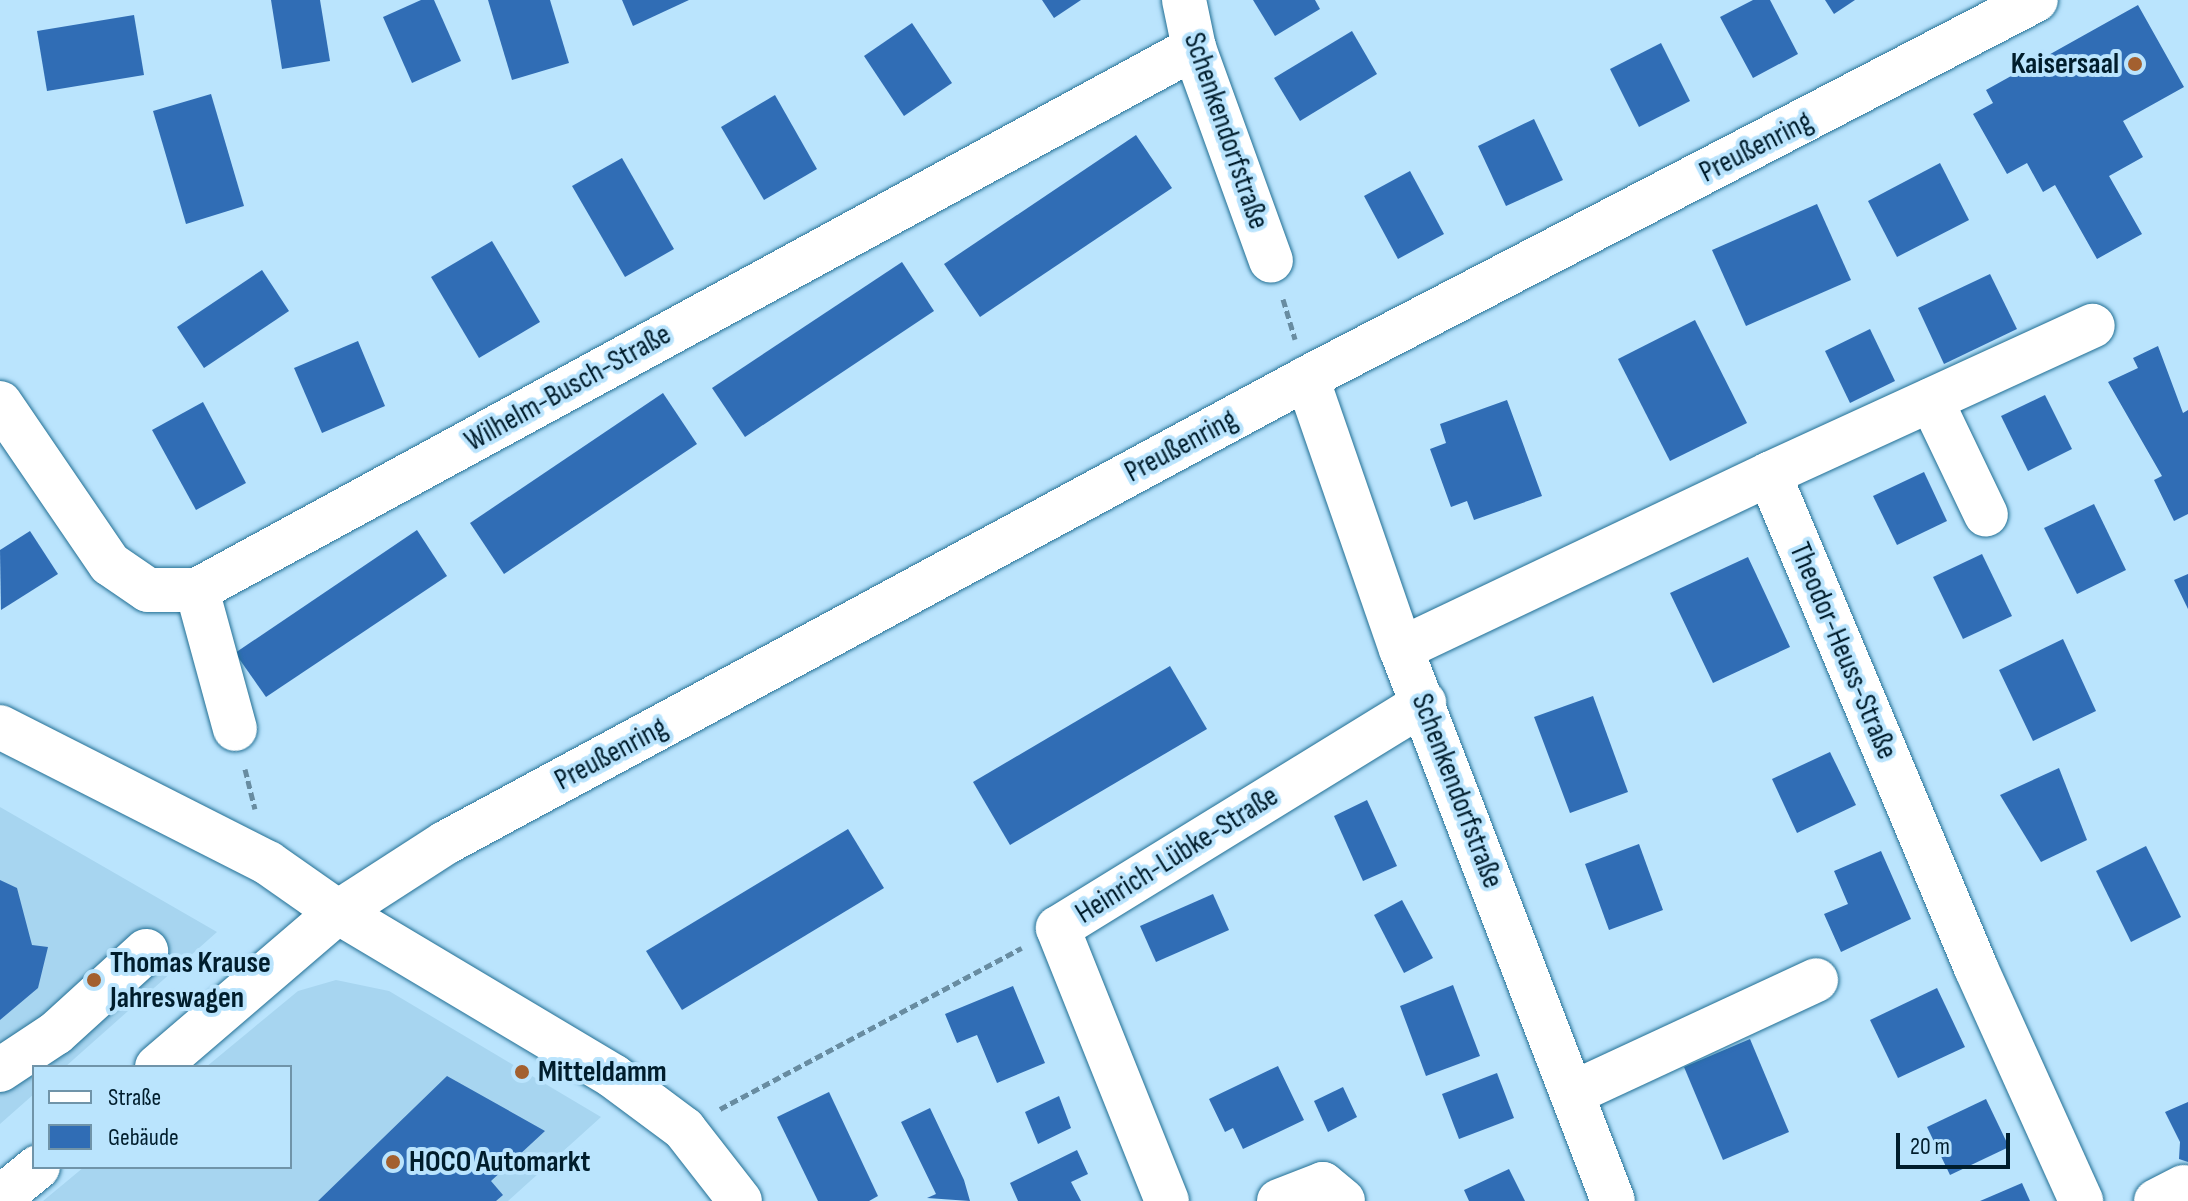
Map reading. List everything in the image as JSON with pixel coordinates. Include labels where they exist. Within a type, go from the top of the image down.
[{"type":"street","name":"Schenkendorfstraße","points":[[1184,0],[1194,48],[1271,261]]},
{"type":"street","name":"Preußenring","points":[[159,1065],[338,912],[445,843],[1307,378],[2036,0]]},
{"type":"street","name":"Wilhelm-Busch-Straße","points":[[0,403],[110,564],[148,590],[197,590],[1194,48]]},
{"type":"street","points":[[1401,649],[1769,474],[2093,326]]},
{"type":"street","name":"Schenkendorfstraße","points":[[1307,378],[1401,649],[1613,1201]]},
{"type":"street","points":[[1931,400],[1986,515]]},
{"type":"street","name":"Theodor-Heuss-Straße","points":[[1769,474],[1976,968],[2081,1201]]},
{"type":"street","points":[[197,590],[235,729]]},
{"type":"street","name":"Heinrich-Lübke-Straße","points":[[1167,1201],[1121,1100],[1058,928],[1424,703]]},
{"type":"street","points":[[0,727],[268,863],[338,912],[613,1076],[684,1129],[740,1201]]},
{"type":"street","points":[[0,1070],[56,1033],[146,951]]},
{"type":"street","points":[[1573,1093],[1816,980]]},
{"type":"street","points":[[0,1198],[36,1169]]},
{"type":"street","points":[[1279,1201],[1323,1184],[1343,1201]]},
{"type":"path","points":[[1271,261],[1307,378]]},
{"type":"path","points":[[235,729],[268,863]]},
{"type":"path","points":[[684,1129],[1058,928]]},
{"type":"shaded area","points":[[0,807],[217,932],[67,1065],[32,1065],[32,1096],[0,1124]]},
{"type":"shaded area","points":[[336,980],[389,991],[601,1117],[508,1201],[43,1201],[82,1169],[292,1169],[292,1065],[208,1065],[298,991]]},
{"type":"building","points":[[271,0],[320,0],[330,61],[282,69]]},
{"type":"building","points":[[421,0],[434,0],[461,61],[412,83],[383,17]]},
{"type":"building","points":[[488,0],[550,0],[569,63],[512,80]]},
{"type":"building","points":[[622,0],[689,0],[633,26]]},
{"type":"building","points":[[1042,0],[1081,0],[1054,18]]},
{"type":"building","points":[[1253,0],[1315,0],[1320,9],[1275,36]]},
{"type":"building","points":[[1753,0],[1770,0],[1798,54],[1753,78],[1720,17]]},
{"type":"building","points":[[1825,0],[1855,0],[1834,14]]},
{"type":"building","points":[[2138,5],[2184,87],[2123,121],[2143,157],[2109,176],[2142,234],[2097,259],[2055,185],[2043,192],[2027,163],[2007,174],[1973,114],[1993,103],[1986,90]]},
{"type":"building","points":[[134,15],[144,75],[47,91],[37,31]]},
{"type":"building","points":[[912,23],[952,83],[904,116],[864,56]]},
{"type":"building","points":[[1352,31],[1377,74],[1300,121],[1274,78]]},
{"type":"building","points":[[1661,43],[1690,101],[1639,127],[1610,69]]},
{"type":"building","points":[[211,94],[244,206],[186,224],[153,111]]},
{"type":"building","points":[[775,95],[817,169],[764,200],[721,127]]},
{"type":"building","points":[[1534,119],[1563,180],[1506,206],[1478,146]]},
{"type":"building","points":[[1136,135],[1172,188],[980,317],[944,264]]},
{"type":"building","points":[[622,158],[674,249],[625,277],[572,186]]},
{"type":"building","points":[[1940,163],[1969,220],[1897,257],[1868,201]]},
{"type":"building","points":[[1410,171],[1444,234],[1398,259],[1364,196]]},
{"type":"building","points":[[1817,204],[1851,280],[1746,326],[1712,250]]},
{"type":"building","points":[[492,241],[540,322],[479,358],[431,277]]},
{"type":"building","points":[[902,262],[934,311],[745,437],[712,388]]},
{"type":"building","points":[[262,270],[289,311],[204,368],[177,327]]},
{"type":"building","points":[[1990,274],[2017,329],[1944,364],[1918,308]]},
{"type":"building","points":[[1695,320],[1747,423],[1670,461],[1618,359]]},
{"type":"building","points":[[1870,329],[1895,381],[1850,403],[1825,351]]},
{"type":"building","points":[[358,341],[385,406],[322,433],[294,368]]},
{"type":"building","points":[[2158,346],[2183,413],[2188,410],[2188,514],[2174,521],[2154,480],[2162,476],[2108,382],[2138,368],[2133,358]]},
{"type":"building","points":[[663,393],[697,444],[504,574],[470,523]]},
{"type":"building","points":[[2045,395],[2072,449],[2028,471],[2001,416]]},
{"type":"building","points":[[1507,400],[1542,496],[1474,520],[1467,501],[1451,507],[1430,449],[1446,443],[1440,424]]},
{"type":"building","points":[[203,402],[246,483],[196,510],[152,430]]},
{"type":"building","points":[[1924,472],[1947,521],[1897,545],[1873,496]]},
{"type":"building","points":[[2094,504],[2126,570],[2077,594],[2044,528]]},
{"type":"building","points":[[417,530],[447,576],[266,697],[235,653]]},
{"type":"building","points":[[30,531],[58,574],[1,610],[0,550]]},
{"type":"building","points":[[1982,554],[2012,616],[1963,639],[1933,577]]},
{"type":"building","points":[[1748,557],[1790,647],[1713,683],[1670,593]]},
{"type":"building","points":[[2188,574],[2188,609],[2174,580]]},
{"type":"building","points":[[2063,639],[2096,711],[2033,741],[1999,670]]},
{"type":"building","points":[[1170,666],[1207,729],[1010,845],[973,782]]},
{"type":"building","points":[[1593,696],[1628,792],[1570,813],[1534,717]]},
{"type":"building","points":[[1830,752],[1856,805],[1797,833],[1772,779]]},
{"type":"building","points":[[2059,768],[2087,840],[2041,862],[2000,795]]},
{"type":"building","points":[[1367,800],[1397,866],[1363,881],[1334,816]]},
{"type":"building","points":[[848,829],[884,888],[682,1010],[646,951]]},
{"type":"building","points":[[1639,844],[1663,910],[1609,930],[1585,864]]},
{"type":"building","points":[[2146,846],[2181,917],[2131,942],[2096,871]]},
{"type":"building","points":[[1881,851],[1911,919],[1841,952],[1824,914],[1848,904],[1834,871]]},
{"type":"building","points":[[0,880],[17,888],[32,945],[48,947],[38,988],[0,1020]]},
{"type":"building","points":[[1213,894],[1229,930],[1156,962],[1140,926]]},
{"type":"building","points":[[1402,900],[1433,958],[1404,973],[1374,915]]},
{"type":"building","points":[[1453,985],[1480,1056],[1426,1076],[1400,1006]]},
{"type":"building","points":[[1013,986],[1045,1063],[997,1083],[977,1035],[957,1043],[945,1014]]},
{"type":"building","points":[[1937,988],[1965,1047],[1898,1078],[1870,1020]]},
{"type":"building","points":[[1750,1039],[1789,1132],[1723,1160],[1684,1067]]},
{"type":"building","points":[[1278,1066],[1304,1120],[1243,1149],[1233,1128],[1225,1132],[1209,1099]]},
{"type":"building","points":[[1497,1073],[1514,1118],[1459,1139],[1442,1094]]},
{"type":"building","points":[[447,1076],[545,1131],[491,1181],[503,1195],[496,1201],[318,1201]]},
{"type":"building","points":[[1343,1087],[1357,1117],[1328,1132],[1314,1101]]},
{"type":"building","points":[[829,1092],[878,1196],[869,1201],[818,1201],[777,1117]]},
{"type":"building","points":[[1059,1096],[1071,1128],[1038,1144],[1025,1112]]},
{"type":"building","points":[[1986,1099],[2009,1147],[1950,1175],[1927,1127]]},
{"type":"building","points":[[2188,1102],[2188,1162],[2179,1159],[2180,1142],[2165,1112]]},
{"type":"building","points":[[930,1108],[964,1180],[970,1201],[927,1198],[936,1194],[901,1122]]},
{"type":"building","points":[[1077,1150],[1088,1174],[1071,1182],[1081,1201],[1018,1201],[1010,1183]]},
{"type":"building","points":[[1509,1169],[1525,1201],[1469,1201],[1464,1190]]},
{"type":"building","points":[[2022,1183],[2030,1201],[1980,1201]]},
{"type":"place","name":"Kaisersaal","points":[[2135,64]]},
{"type":"place","name":"Thomas Krause Jahreswagen","points":[[94,980]]},
{"type":"place","name":"Mitteldamm","points":[[522,1072]]},
{"type":"place","name":"HOCO Automarkt","points":[[393,1162]]}]
